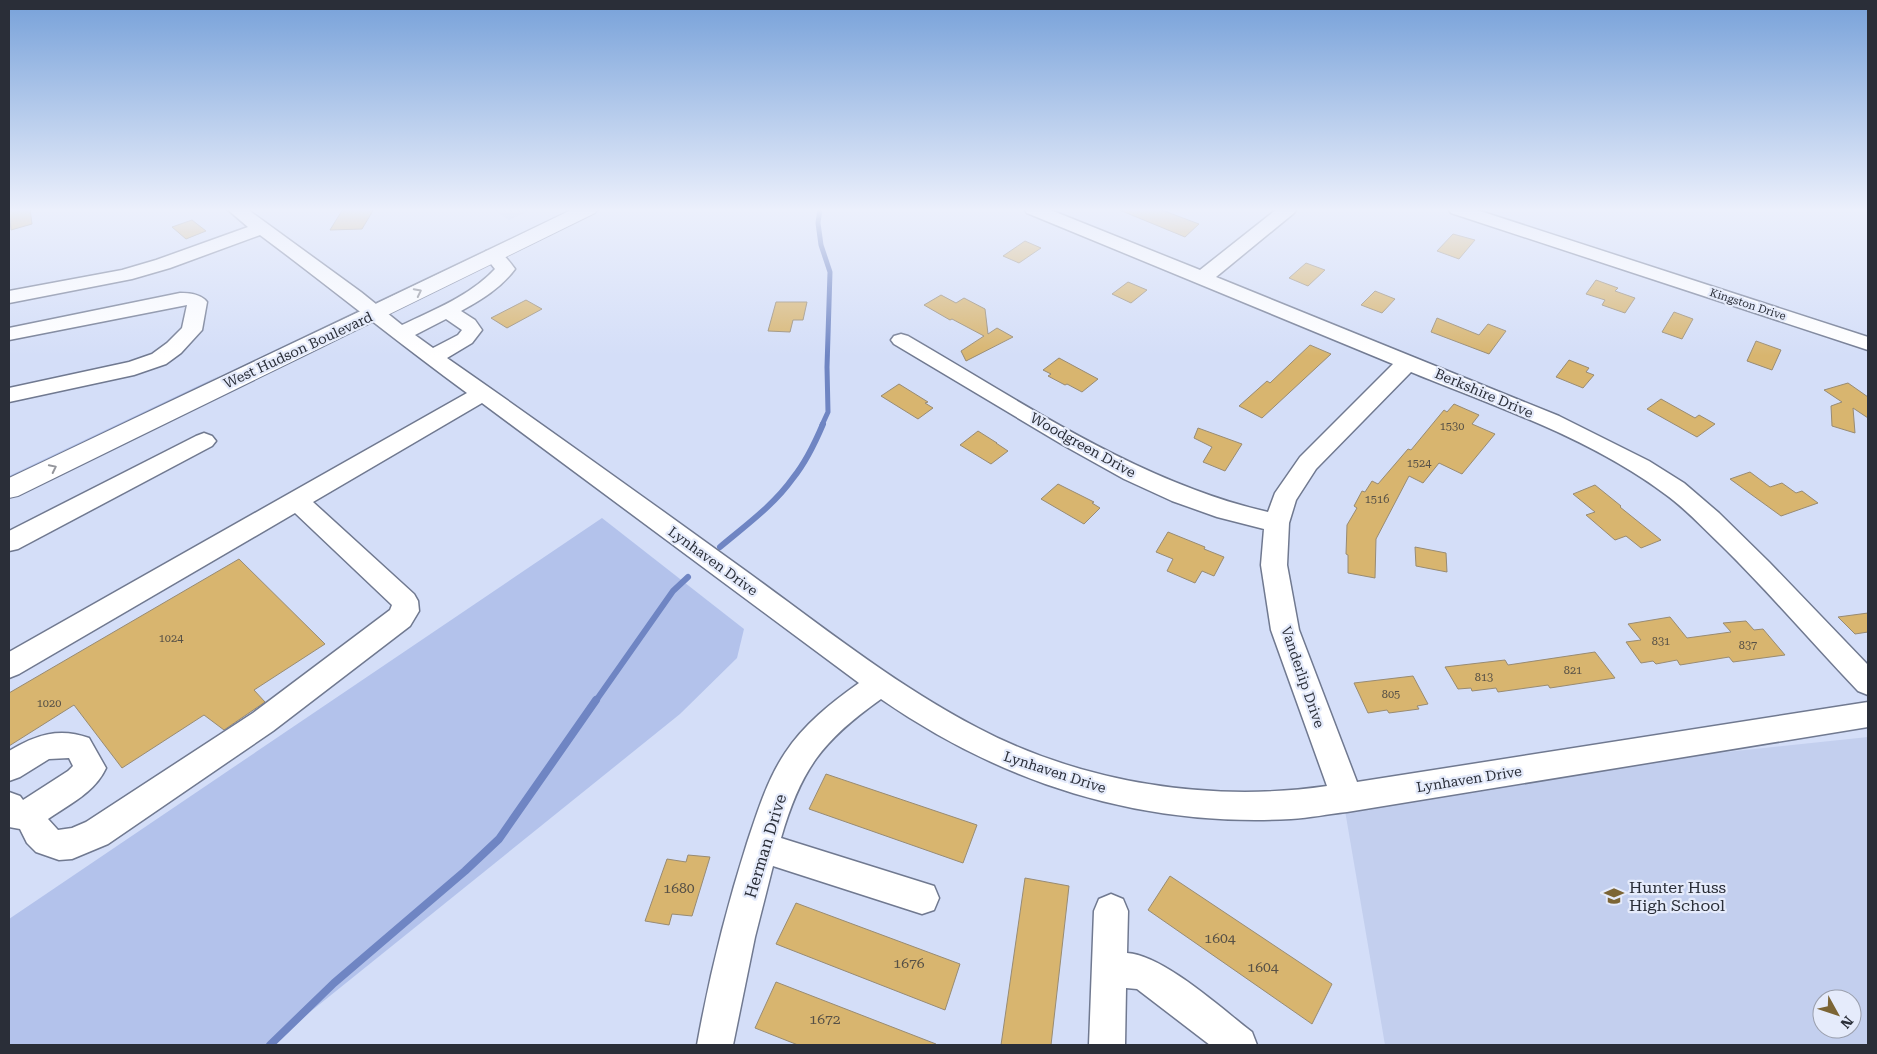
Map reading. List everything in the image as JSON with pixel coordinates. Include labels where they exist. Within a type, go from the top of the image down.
[{"type":"main road","name":"West Hudson Boulevard","points":[[9,489],[268,363],[461,258]]},
{"type":"main road","name":"West Hudson Boulevard","points":[[9,469],[367,308],[483,258]]},
{"type":"street","points":[[9,297],[125,274],[179,258]]},
{"type":"street","name":"Lynhaven Drive","points":[[302,258],[400,334],[578,460],[881,684],[930,717],[997,752],[1079,782],[1127,794],[1187,804],[1284,805],[1347,798],[1868,715]]},
{"type":"street","points":[[400,334],[447,311],[498,279],[505,269],[496,258]]},
{"type":"street","name":"Berkshire Drive","points":[[1153,258],[1408,362],[1585,437],[1633,462],[1670,485],[1696,506],[1744,551],[1868,683]]},
{"type":"street","points":[[1201,278],[1226,258]]},
{"type":"street","name":"Kingston Drive","points":[[1607,258],[1868,344]]},
{"type":"street","points":[[9,334],[180,299],[189,299],[197,302],[192,330],[174,348],[159,359],[134,368],[9,395]]},
{"type":"street","points":[[432,357],[465,339],[472,330],[468,324],[447,311]]},
{"type":"street","name":"Woodgreen Drive","points":[[901,340],[1070,440],[1132,473],[1181,495],[1217,508],[1276,523]]},
{"type":"street","name":"Vanderlip Drive","points":[[1347,798],[1285,630],[1274,565],[1276,523],[1284,499],[1308,463],[1408,362]]},
{"type":"street","points":[[9,666],[483,393]]},
{"type":"street","points":[[9,542],[204,441]]},
{"type":"street","points":[[9,767],[39,749],[63,743],[78,747],[91,768],[79,781],[18,810],[47,841],[60,845],[77,842],[97,834],[263,722],[400,618],[406,611],[405,601],[296,500]]},
{"type":"street","name":"Herman Drive","points":[[715,1045],[732,964],[762,847],[781,790],[801,753],[820,731],[858,699],[881,684]]},
{"type":"street","points":[[762,847],[922,898]]},
{"type":"street","points":[[1107,1045],[1111,911]]},
{"type":"street","points":[[1110,969],[1137,971],[1149,976],[1239,1045]]},
{"type":"shaded area","points":[[221,375],[152,412],[9,482],[9,476]]},
{"type":"shaded area","points":[[602,518],[744,629],[737,658],[680,714],[269,1045],[9,1045],[9,919]]},
{"type":"shaded area","name":"Hunter Huss High School","points":[[1868,737],[1868,1045],[1385,1045],[1342,793]]},
{"type":"building","points":[[1008,258],[1026,258],[1019,263]]},
{"type":"building","points":[[1306,263],[1325,270],[1308,286],[1289,278]]},
{"type":"building","points":[[1596,280],[1618,288],[1615,291],[1635,298],[1625,313],[1602,305],[1605,300],[1586,294]]},
{"type":"building","points":[[1128,282],[1147,290],[1131,303],[1112,294]]},
{"type":"building","points":[[1375,291],[1395,299],[1382,313],[1361,305]]},
{"type":"building","points":[[941,295],[956,303],[964,298],[985,309],[988,334],[997,328],[1013,337],[966,361],[961,351],[984,336],[924,305]]},
{"type":"building","points":[[526,300],[542,309],[507,328],[491,318]]},
{"type":"building","points":[[776,302],[807,302],[803,320],[793,320],[790,332],[768,331]]},
{"type":"building","points":[[1674,312],[1693,319],[1682,339],[1662,332]]},
{"type":"building","points":[[1437,318],[1479,335],[1488,324],[1506,331],[1489,354],[1431,332]]},
{"type":"building","points":[[1756,341],[1781,350],[1772,370],[1747,361]]},
{"type":"building","points":[[1310,345],[1331,354],[1262,418],[1239,406],[1267,381],[1270,383]]},
{"type":"building","points":[[1059,358],[1098,379],[1082,392],[1048,376],[1051,374],[1043,370]]},
{"type":"building","points":[[1569,360],[1589,368],[1586,372],[1594,375],[1583,388],[1556,377]]},
{"type":"building","points":[[1848,383],[1868,397],[1868,418],[1853,408],[1855,433],[1832,426],[1831,406],[1842,402],[1824,390]]},
{"type":"building","points":[[899,384],[928,402],[925,403],[933,408],[918,419],[881,396]]},
{"type":"building","points":[[1661,399],[1695,418],[1699,415],[1715,424],[1697,437],[1647,409]]},
{"type":"building","points":[[1454,404],[1479,415],[1472,424],[1495,434],[1462,474],[1439,463],[1423,483],[1409,476],[1376,539],[1375,578],[1348,573],[1348,555],[1346,554],[1347,525],[1357,508],[1354,506],[1362,491],[1365,492],[1372,481],[1378,484],[1408,449],[1411,450],[1444,410],[1447,412]]},
{"type":"building","points":[[1198,428],[1242,444],[1225,471],[1203,462],[1212,447],[1194,438]]},
{"type":"building","points":[[978,431],[1008,451],[991,464],[960,445]]},
{"type":"building","points":[[1750,472],[1770,487],[1782,483],[1796,493],[1802,491],[1818,503],[1781,516],[1730,479]]},
{"type":"building","points":[[1058,484],[1094,502],[1092,503],[1100,508],[1084,524],[1041,499]]},
{"type":"building","points":[[1595,485],[1661,540],[1641,548],[1626,536],[1615,540],[1586,515],[1595,512],[1573,494]]},
{"type":"building","points":[[1168,532],[1224,557],[1214,576],[1202,571],[1195,583],[1167,571],[1173,559],[1156,552]]},
{"type":"building","points":[[1415,547],[1446,553],[1447,572],[1416,566]]},
{"type":"building","points":[[239,559],[325,644],[254,690],[265,702],[224,730],[204,715],[122,768],[74,705],[9,746],[9,693]]},
{"type":"building","points":[[1868,613],[1868,632],[1855,634],[1838,617]]},
{"type":"building","points":[[1670,617],[1687,638],[1731,632],[1723,623],[1746,621],[1754,630],[1763,629],[1785,655],[1733,662],[1729,657],[1680,665],[1677,660],[1656,664],[1653,661],[1641,663],[1626,642],[1641,640],[1628,624]]},
{"type":"building","points":[[1595,652],[1615,678],[1550,688],[1548,685],[1498,692],[1496,688],[1472,691],[1471,688],[1458,689],[1445,667],[1505,660],[1508,665]]},
{"type":"building","points":[[1413,676],[1428,704],[1417,706],[1419,709],[1389,713],[1387,710],[1368,713],[1354,683]]},
{"type":"building","points":[[826,774],[977,825],[963,863],[809,809]]},
{"type":"building","points":[[688,855],[710,857],[692,916],[672,914],[669,925],[645,921],[667,859],[686,862]]},
{"type":"building","points":[[1170,876],[1332,984],[1312,1024],[1148,910]]},
{"type":"building","points":[[1025,878],[1069,886],[1051,1045],[1001,1045]]},
{"type":"building","points":[[796,903],[960,964],[945,1010],[776,944]]},
{"type":"building","points":[[776,982],[936,1045],[798,1045],[755,1028]]},
{"type":"waterway","points":[[822,425],[828,412],[827,367],[830,272],[825,258]]},
{"type":"waterway","points":[[720,547],[759,515],[785,488],[806,459],[823,424]]},
{"type":"waterway","points":[[595,702],[673,591],[688,577]]},
{"type":"waterway","points":[[270,1045],[334,983],[465,871],[499,839],[596,700]]},
{"type":"place","name":"Hunter Huss High School","points":[[1614,896]]}]
